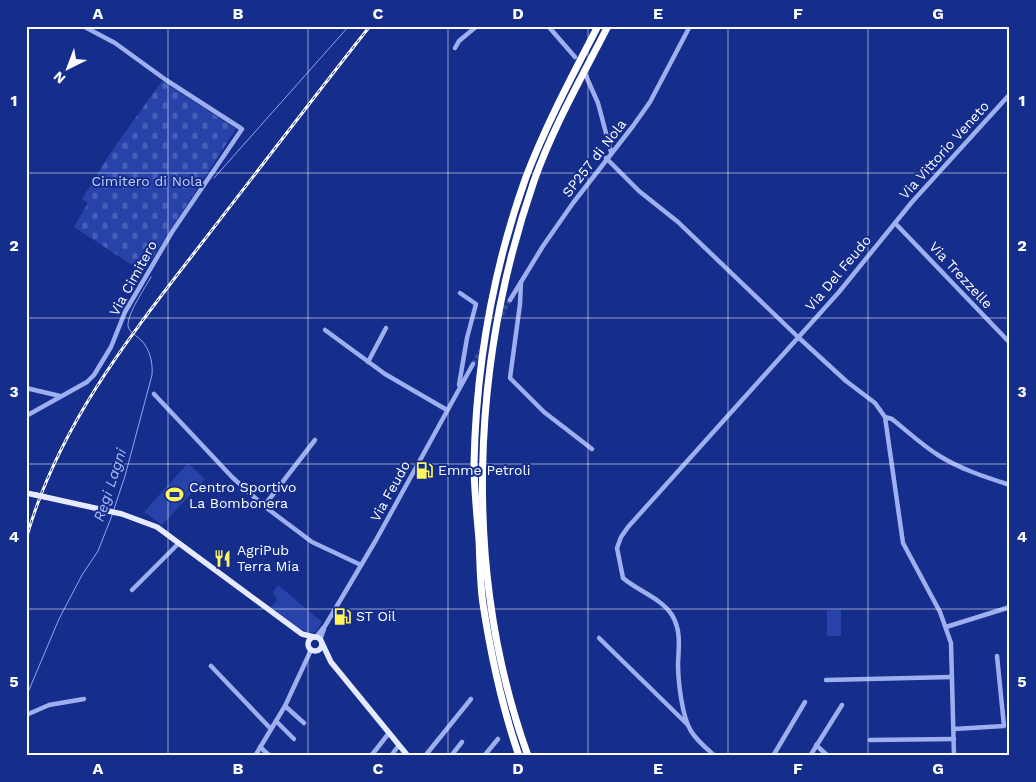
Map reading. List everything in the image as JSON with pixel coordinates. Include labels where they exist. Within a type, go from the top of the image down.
[{"type":"highway","points":[[519,756],[495,674],[483,604],[474,465],[481,370],[488,318],[499,267],[526,178],[548,123],[598,26]]},
{"type":"highway","points":[[528,756],[518,730],[504,674],[490,602],[484,533],[483,465],[489,370],[507,272],[534,179],[556,127],[608,26]]},
{"type":"main road","points":[[26,493],[122,514],[157,527],[286,623],[302,634],[318,639],[331,662],[408,756]]},
{"type":"main road","points":[[286,623],[311,649],[331,662]]},
{"type":"main road","points":[[311,649],[309,641],[318,639]]},
{"type":"main road","points":[[311,649],[320,650],[318,639]]},
{"type":"street","name":"Via Cimitero","points":[[26,416],[87,382],[94,375],[111,347],[125,312],[172,232],[242,129],[166,80],[115,43],[83,26]]},
{"type":"street","points":[[455,48],[459,41],[478,26]]},
{"type":"street","points":[[548,26],[575,57]]},
{"type":"street","name":"SP257 di Nola","points":[[510,300],[548,238],[606,158],[650,102],[690,26]]},
{"type":"street","points":[[586,76],[598,103],[611,152]]},
{"type":"street","name":"Via Vittorio Veneto","points":[[895,223],[925,186],[1010,94]]},
{"type":"street","points":[[606,158],[639,191],[678,222],[798,338],[846,381],[875,403],[885,417],[903,543],[940,612],[951,643],[954,756]]},
{"type":"street","name":"Via Del Feudo","points":[[687,724],[678,667],[680,639],[678,627],[664,606],[623,578],[618,554],[619,543],[624,532],[651,500],[798,338],[895,223]]},
{"type":"street","name":"Via Trezzelle","points":[[895,223],[1010,343]]},
{"type":"street","points":[[522,281],[510,378],[557,422],[592,449]]},
{"type":"street","points":[[458,389],[466,338],[476,304],[460,293]]},
{"type":"street","points":[[368,362],[386,328]]},
{"type":"street","points":[[325,330],[385,374],[447,410]]},
{"type":"street","name":"Via Feudo","points":[[318,639],[361,566],[473,364]]},
{"type":"street","points":[[26,388],[60,396]]},
{"type":"street","points":[[154,394],[232,477],[264,506],[312,542],[361,566]]},
{"type":"street","points":[[885,417],[892,419],[937,455],[970,471],[1010,485]]},
{"type":"street","points":[[264,506],[315,440]]},
{"type":"street","points":[[132,590],[179,543]]},
{"type":"street","points":[[946,627],[1010,607]]},
{"type":"street","points":[[599,638],[687,724],[696,738],[715,756]]},
{"type":"street","points":[[255,756],[285,706],[311,649]]},
{"type":"street","points":[[954,728],[1004,726],[997,656]]},
{"type":"street","points":[[211,666],[271,729]]},
{"type":"street","points":[[826,680],[952,677]]},
{"type":"street","points":[[26,715],[49,704],[84,699]]},
{"type":"street","points":[[425,756],[471,699]]},
{"type":"street","points":[[773,756],[805,702]]},
{"type":"street","points":[[810,756],[842,705]]},
{"type":"street","points":[[285,706],[304,723]]},
{"type":"street","points":[[276,721],[294,738]]},
{"type":"street","points":[[371,756],[389,733]]},
{"type":"street","points":[[484,756],[498,739]]},
{"type":"street","points":[[870,740],[954,739]]},
{"type":"street","points":[[451,756],[462,742]]},
{"type":"street","points":[[391,756],[399,745]]},
{"type":"street","points":[[816,745],[828,756]]},
{"type":"street","points":[[260,747],[270,756]]},
{"type":"green space","name":"Cimitero di Nola","points":[[162,81],[236,129],[143,272],[74,227],[88,203],[82,199],[111,152]]},
{"type":"green space","name":"Centro Sportivo La Bombonera","points":[[188,463],[205,479],[162,525],[144,512]]},
{"type":"green space","points":[[278,585],[322,622],[316,632],[305,631],[299,628],[271,607],[277,600],[273,592]]},
{"type":"green space","points":[[827,610],[841,610],[841,636],[827,636]]},
{"type":"waterway","points":[[214,178],[349,26]]},
{"type":"waterway","name":"Regi Lagni","points":[[114,509],[125,476],[152,375],[149,352],[128,326],[133,308],[151,277]]},
{"type":"waterway","name":"Regi Lagni","points":[[26,697],[59,619],[82,575],[98,551],[113,513]]},
{"type":"tunnel","points":[[501,315],[510,300]]},
{"type":"tunnel","points":[[473,364],[482,348]]},
{"type":"railway","points":[[26,539],[40,497],[58,456],[78,418],[125,344],[370,26]]},
{"type":"place","name":"Emme Petroli","points":[[424,470]]},
{"type":"place","name":"Centro Sportivo La Bombonera","points":[[175,495]]},
{"type":"place","name":"AgriPub Terra Mia","points":[[223,558]]},
{"type":"place","name":"ST Oil","points":[[342,616]]}]
